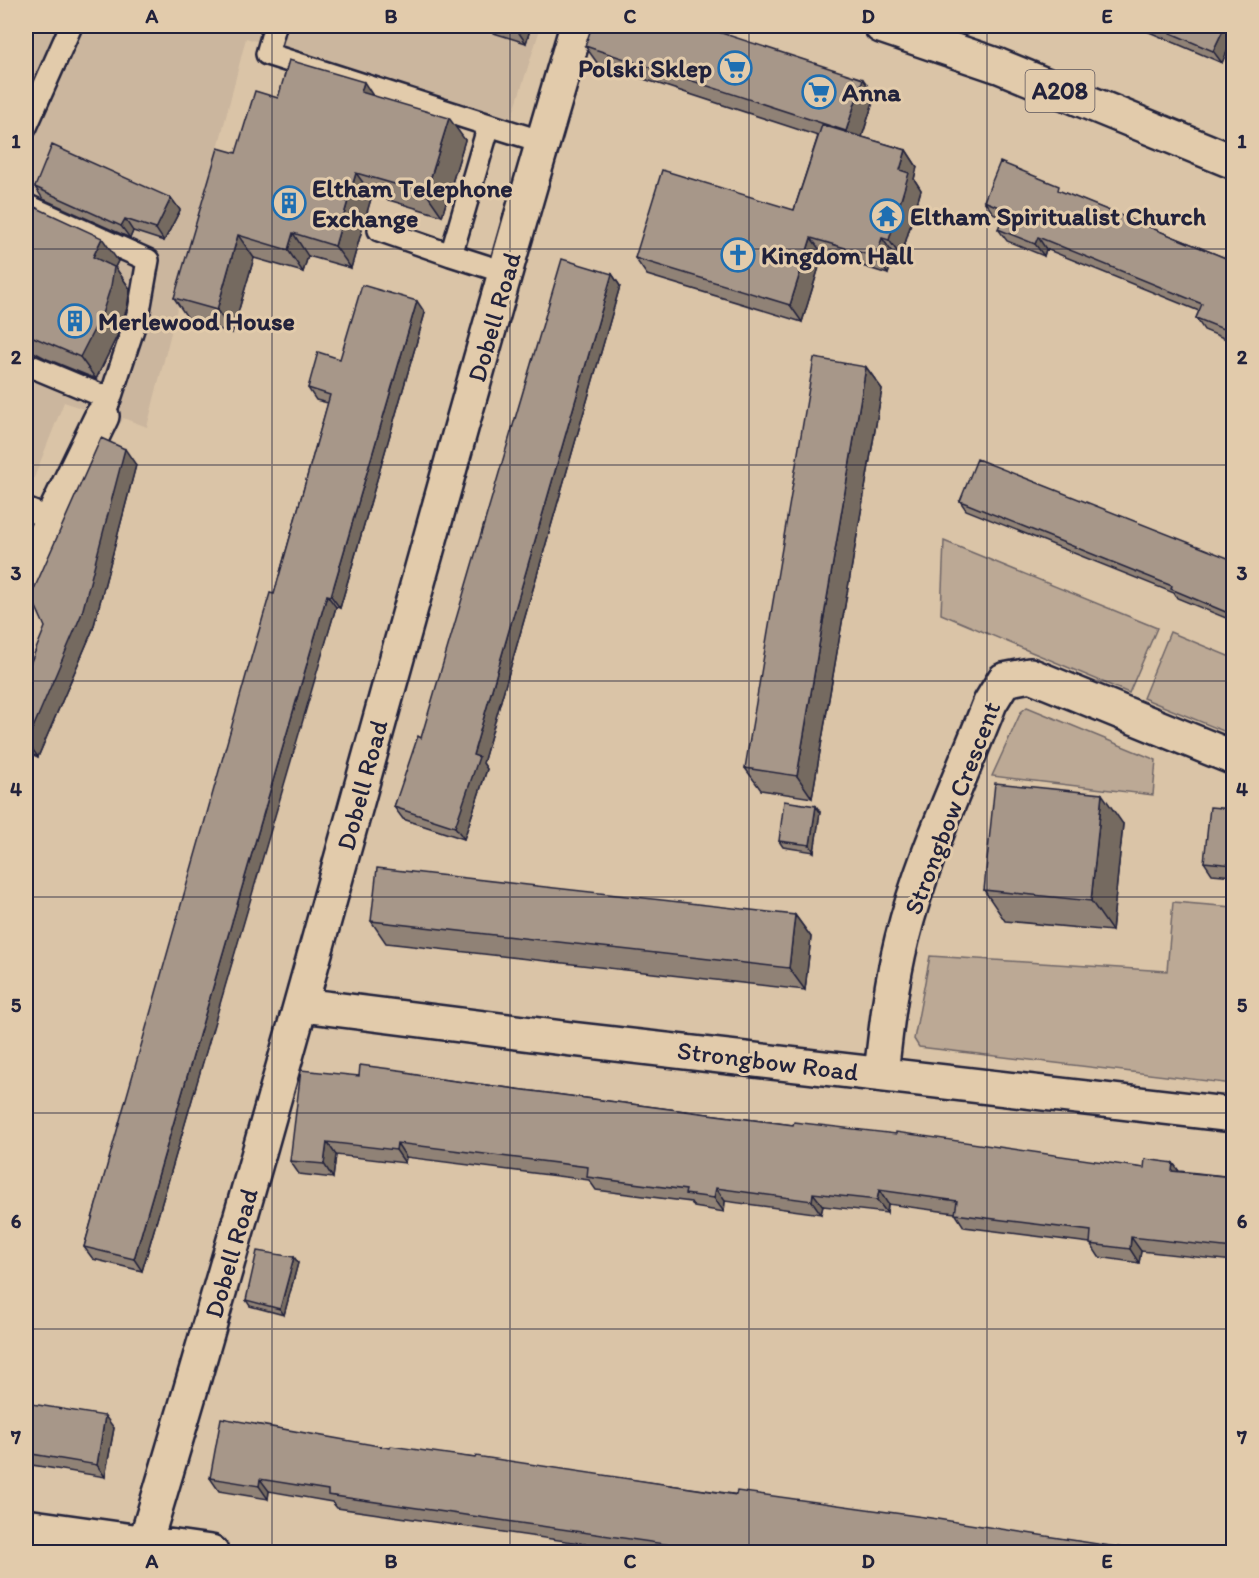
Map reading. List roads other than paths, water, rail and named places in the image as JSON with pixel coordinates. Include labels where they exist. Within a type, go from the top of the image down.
[{"type":"street","name":"Dobell Road","points":[[145,1543],[302,1005],[388,684],[577,26]]},
{"type":"street","name":"A208","points":[[881,26],[999,66],[1233,162]]},
{"type":"street","points":[[26,573],[38,514],[106,408]]},
{"type":"street","name":"Strongbow Crescent","points":[[881,1074],[888,1010],[902,937],[927,862],[990,703],[1004,680],[1030,675],[1233,758]]},
{"type":"street","name":"Strongbow Road","points":[[302,1005],[1233,1115]]},
{"type":"street","points":[[26,1526],[211,1552]]},
{"type":"lane","points":[[26,127],[71,26]]},
{"type":"lane","points":[[275,26],[267,54],[543,142]]},
{"type":"lane","points":[[451,255],[489,124]]},
{"type":"lane","points":[[26,205],[148,260],[139,311],[106,408],[26,364]]},
{"type":"lane","points":[[379,230],[507,273]]},
{"type":"place","name":"Polski Sklep","points":[[735,68]]},
{"type":"place","name":"Anna","points":[[819,92]]},
{"type":"place","name":"Eltham Telephone Exchange","points":[[289,203]]},
{"type":"place","name":"Eltham Spiritualist Church","points":[[887,216]]},
{"type":"place","name":"Kingdom Hall","points":[[738,255]]},
{"type":"place","name":"Merlewood House","points":[[75,321]]}]
